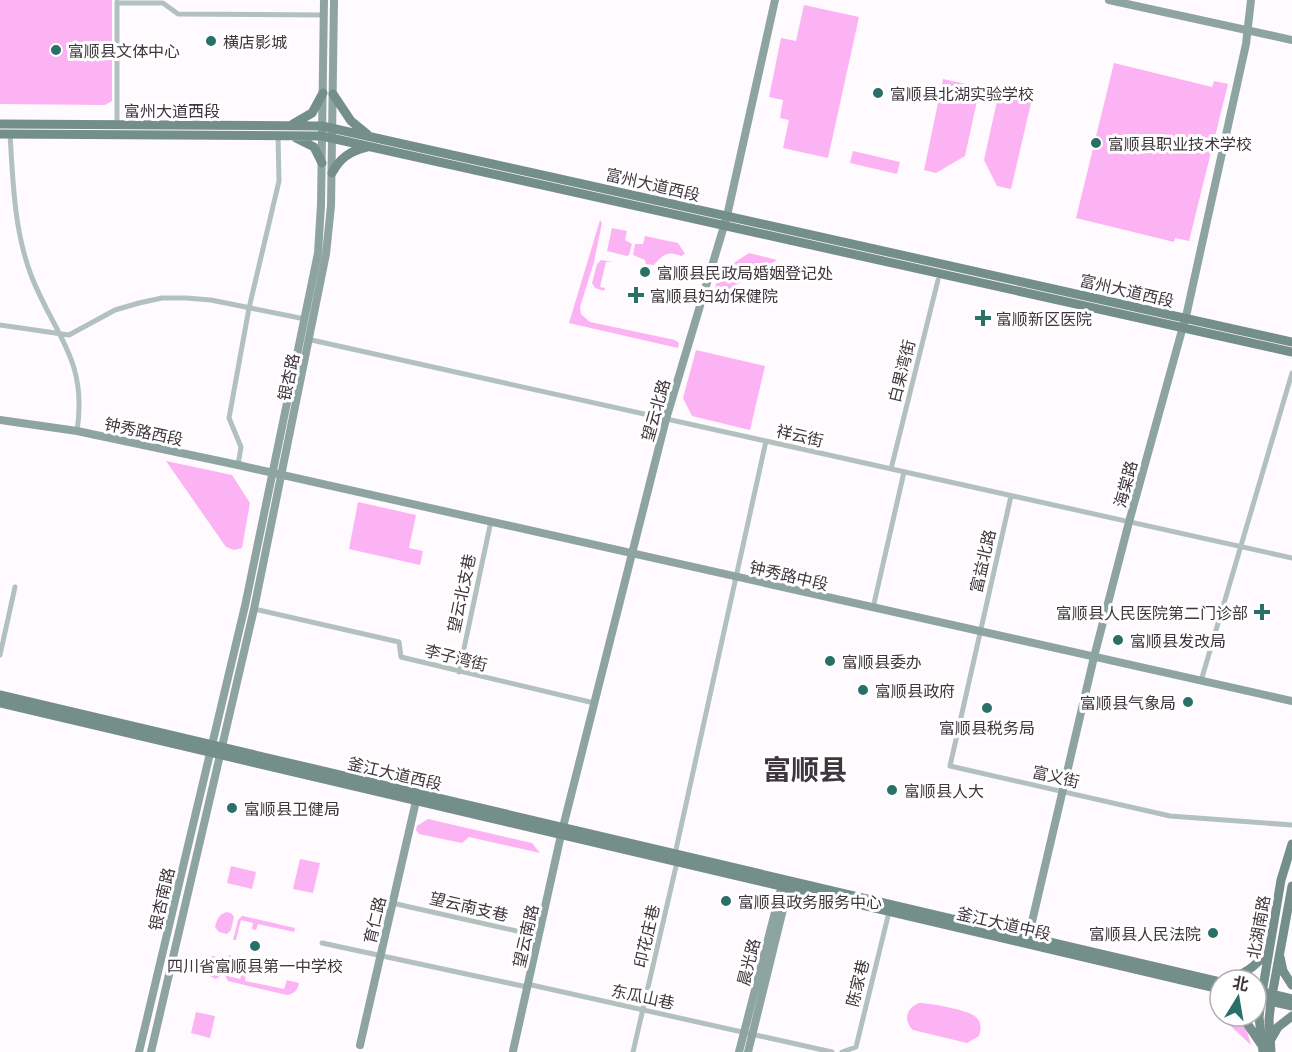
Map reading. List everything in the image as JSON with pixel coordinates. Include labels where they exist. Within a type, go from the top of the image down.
[{"type":"main road","points":[[285,132],[312,113],[328,94],[371,141],[344,156],[332,173]]},
{"type":"main road","name":"富州大道西段","points":[[0,124],[117,125],[285,132]]},
{"type":"main road","points":[[285,132],[314,147],[322,164]]},
{"type":"main road","name":"富州大道西段","points":[[0,134],[327,132],[1184,323],[1292,352]]},
{"type":"main road","name":"富州大道西段","points":[[1184,323],[1292,342]]},
{"type":"main road","name":"釜江大道西段","points":[[0,695],[416,801],[562,831]]},
{"type":"main road","name":"釜江大道西段","points":[[0,703],[216,749],[786,884]]},
{"type":"main road","name":"北湖南路","points":[[1267,968],[1281,880],[1292,844]]},
{"type":"main road","name":"釜江大道中段","points":[[786,884],[889,912],[1028,941]]},
{"type":"main road","name":"釜江大道中段","points":[[786,884],[1208,982]]},
{"type":"main road","name":"北湖南路","points":[[1268,983],[1279,954],[1292,886]]},
{"type":"main road","points":[[1251,968],[1269,949]]},
{"type":"main road","points":[[1279,954],[1283,971],[1292,985]]},
{"type":"main road","points":[[1268,997],[1292,999]]},
{"type":"main road","points":[[1268,998],[1292,1006]]},
{"type":"main road","points":[[1251,1028],[1265,1046],[1278,1027],[1292,1016]]},
{"type":"main road","name":"北湖南路","points":[[1268,1028],[1265,1046],[1271,1052]]},
{"type":"street","name":"银杏路","points":[[324,0],[328,94]]},
{"type":"street","name":"银杏路","points":[[306,338],[305,319],[318,253],[334,0]]},
{"type":"street","name":"望云北路","points":[[562,831],[666,419],[725,221],[775,0]]},
{"type":"street","points":[[1109,0],[1292,40]]},
{"type":"street","name":"海棠路","points":[[1028,941],[1094,657],[1184,323],[1248,32],[1251,0]]},
{"type":"street","points":[[117,125],[117,1],[163,3],[178,14],[324,15]]},
{"type":"street","points":[[238,465],[242,447],[229,417],[249,308],[279,181],[285,132]]},
{"type":"street","name":"银杏路","points":[[216,749],[245,606],[277,474],[330,229],[332,173],[327,132]]},
{"type":"street","points":[[10,134],[15,207],[24,254],[45,306],[69,352],[77,376],[80,396],[77,430]]},
{"type":"street","name":"白果湾街","points":[[891,469],[938,280]]},
{"type":"street","points":[[0,326],[69,335],[115,310],[162,298],[211,300],[305,319]]},
{"type":"street","name":"祥云街","points":[[306,338],[1292,558]]},
{"type":"street","points":[[1201,681],[1292,373]]},
{"type":"street","name":"钟秀路西段","points":[[0,420],[77,430],[277,474]]},
{"type":"street","name":"印花庄巷","points":[[633,1052],[766,441]]},
{"type":"street","points":[[873,608],[904,472]]},
{"type":"street","name":"银杏路","points":[[216,749],[254,609],[277,474]]},
{"type":"street","name":"钟秀路中段","points":[[277,474],[491,520],[632,554],[1292,701]]},
{"type":"street","name":"富益北路","points":[[980,632],[1011,496]]},
{"type":"street","name":"望云北支巷","points":[[459,672],[491,520]]},
{"type":"street","points":[[0,655],[15,587]]},
{"type":"street","name":"李子湾街","points":[[254,609],[399,642],[401,657],[594,704]]},
{"type":"street","name":"富义街","points":[[980,632],[950,766],[1170,816],[1292,825]]},
{"type":"street","name":"银杏南路","points":[[139,1052],[216,749]]},
{"type":"street","name":"银杏南路","points":[[151,1052],[216,749]]},
{"type":"street","name":"育仁路","points":[[360,1045],[416,801]]},
{"type":"street","name":"望云南路","points":[[513,1051],[562,831]]},
{"type":"street","name":"晨光路","points":[[739,1052],[786,884]]},
{"type":"street","name":"晨光路","points":[[748,1052],[786,884]]},
{"type":"street","name":"望云南支巷","points":[[392,903],[539,936]]},
{"type":"street","name":"陈家巷","points":[[842,1052],[856,1047],[889,912]]},
{"type":"street","name":"东瓜山巷","points":[[322,942],[753,1034]]},
{"type":"street","points":[[753,1034],[832,1052]]},
{"type":"shaded area","name":"富顺县文体中心","points":[[0,0],[112,0],[112,101],[105,105],[0,104]]},
{"type":"shaded area","points":[[804,5],[859,17],[828,158],[783,148],[789,120],[780,118],[783,100],[769,97],[781,38],[796,41]]},
{"type":"shaded area","points":[[1114,63],[1212,87],[1214,81],[1228,84],[1189,241],[1175,238],[1174,242],[1076,218]]},
{"type":"shaded area","points":[[943,79],[980,87],[965,156],[936,173],[924,170]]},
{"type":"shaded area","points":[[999,92],[1032,99],[1011,189],[997,186],[984,160]]},
{"type":"shaded area","points":[[853,151],[900,162],[897,174],[850,163]]},
{"type":"shaded area","points":[[600,220],[602,223],[594,262],[580,307],[581,314],[590,322],[675,340],[679,343],[678,348],[569,323]]},
{"type":"shaded area","points":[[612,228],[627,231],[625,240],[632,244],[629,255],[607,251]]},
{"type":"shaded area","points":[[645,236],[678,243],[685,254],[681,256],[669,254],[663,256],[654,265],[646,264],[645,260],[633,255],[635,244],[643,244]]},
{"type":"shaded area","points":[[749,253],[777,260],[711,300],[720,272]]},
{"type":"shaded area","points":[[601,260],[613,262],[606,262],[600,287],[605,288],[604,291],[595,288],[592,283],[597,264]]},
{"type":"shaded area","points":[[696,350],[765,366],[750,430],[692,416],[683,398]]},
{"type":"shaded area","points":[[166,461],[232,475],[250,503],[242,548],[234,550],[226,547]]},
{"type":"shaded area","points":[[358,502],[416,515],[409,548],[423,551],[420,565],[349,549]]},
{"type":"shaded area","points":[[428,819],[532,843],[540,853],[469,837],[462,843],[419,834],[416,830],[417,826]]},
{"type":"shaded area","points":[[300,859],[320,863],[313,893],[293,889]]},
{"type":"shaded area","points":[[231,866],[256,872],[252,889],[227,883]]},
{"type":"shaded area","points":[[227,912],[234,917],[231,930],[227,934],[219,932],[215,927],[219,917]]},
{"type":"shaded area","points":[[242,916],[295,928],[294,932],[258,924],[256,930],[252,929],[253,923],[241,920],[236,940],[233,940],[238,920]]},
{"type":"shaded area","points":[[229,955],[232,956],[228,976],[240,979],[242,973],[246,974],[245,981],[284,989],[287,980],[299,983],[298,988],[294,993],[287,995],[228,981],[225,975]]},
{"type":"shaded area","points":[[213,956],[221,958],[224,962],[221,975],[216,979],[206,970],[208,959]]},
{"type":"shaded area","points":[[919,1003],[949,1007],[972,1014],[980,1024],[979,1036],[967,1043],[913,1030],[908,1023],[907,1015],[911,1008]]},
{"type":"shaded area","points":[[196,1012],[215,1016],[210,1038],[191,1033]]},
{"type":"shaded area","points":[[1233,1028],[1246,1028],[1251,1045]]},
{"type":"place","name":"横店影城","points":[[211,41]]},
{"type":"place","name":"富顺县文体中心","points":[[56,50]]},
{"type":"place","name":"富顺县北湖实验学校","points":[[878,93]]},
{"type":"place","name":"富顺县职业技术学校","points":[[1096,143]]},
{"type":"place","name":"富顺县民政局婚姻登记处","points":[[645,272]]},
{"type":"place","name":"富顺县妇幼保健院","points":[[636,295]]},
{"type":"place","name":"富顺新区医院","points":[[983,318]]},
{"type":"place","name":"富顺县人民医院第二门诊部","points":[[1262,612]]},
{"type":"place","name":"富顺县发改局","points":[[1118,640]]},
{"type":"place","name":"富顺县委办","points":[[830,661]]},
{"type":"place","name":"富顺县政府","points":[[863,690]]},
{"type":"place","name":"富顺县气象局","points":[[1188,702]]},
{"type":"place","name":"富顺县税务局","points":[[987,708]]},
{"type":"place","name":"富顺县人大","points":[[892,790]]},
{"type":"place","name":"富顺县卫健局","points":[[232,808]]},
{"type":"place","name":"富顺县政务服务中心","points":[[726,901]]},
{"type":"place","name":"富顺县人民法院","points":[[1213,933]]},
{"type":"place","name":"四川省富顺县第一中学校","points":[[255,946]]},
{"type":"district","name":"富顺县","points":[[805,769]]}]
